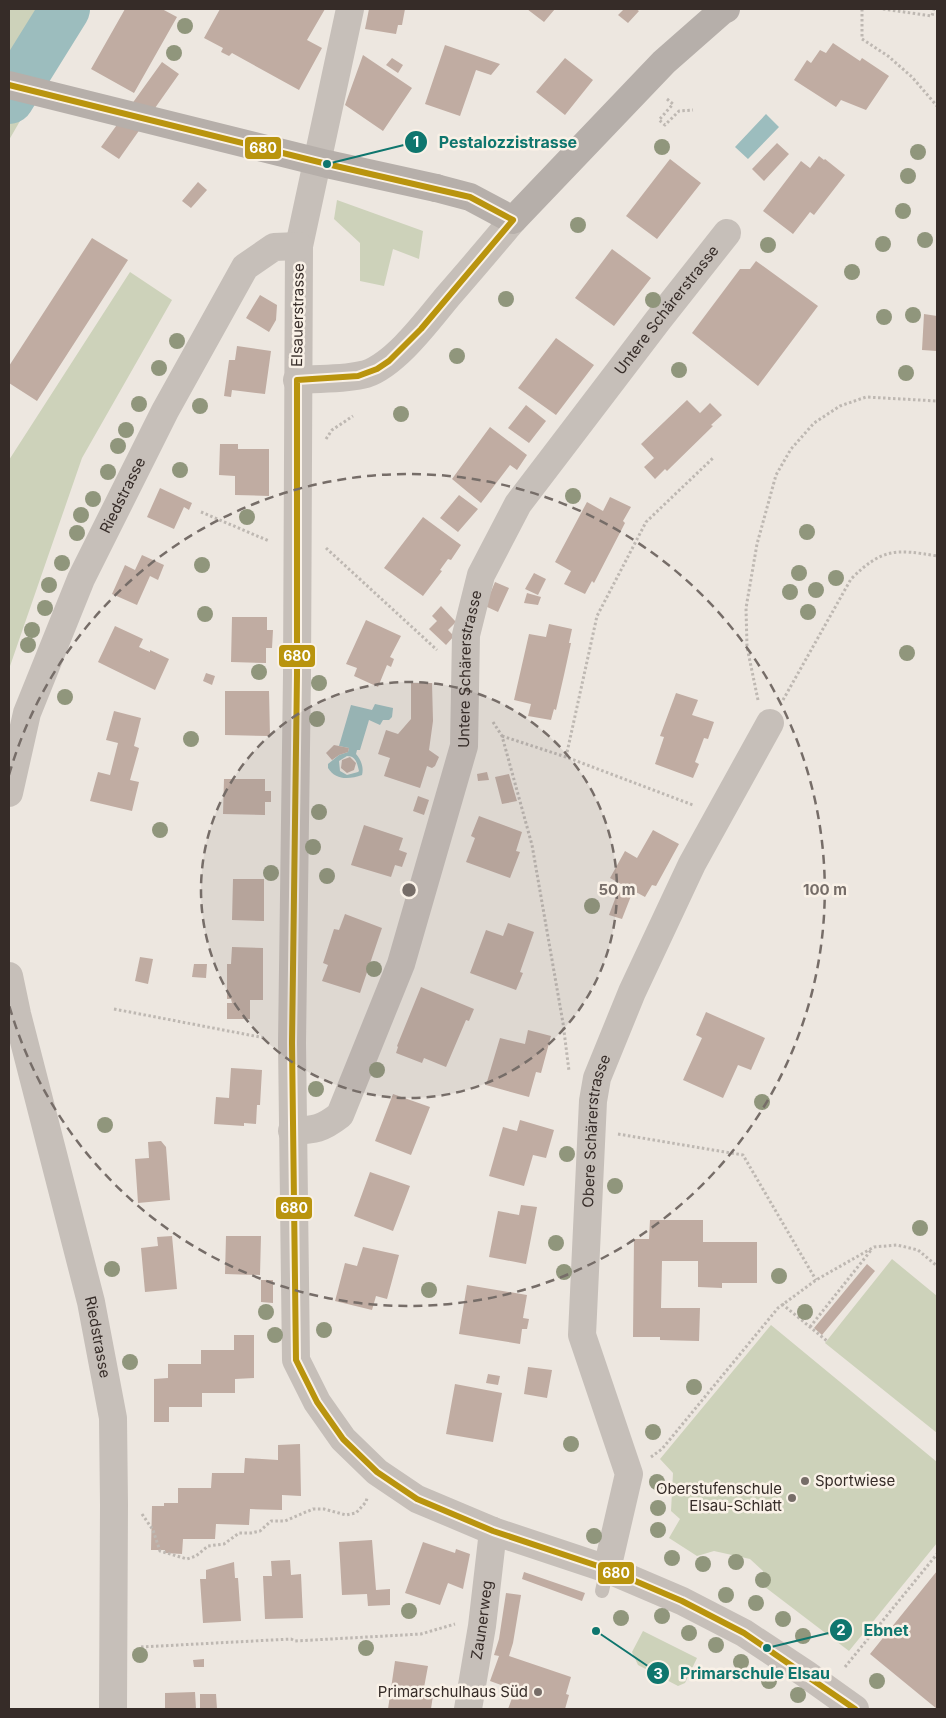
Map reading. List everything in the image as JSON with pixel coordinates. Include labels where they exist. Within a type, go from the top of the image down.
[{"type":"main road","points":[[9,85],[327,164],[470,196],[513,220],[664,62],[726,9]]},
{"type":"street","name":"Elsauerstrasse","points":[[350,9],[299,246],[298,380],[309,549],[292,1043],[296,1360],[317,1402],[343,1439],[377,1472],[417,1499],[605,1580],[682,1601],[744,1633],[855,1709]]},
{"type":"street","points":[[298,380],[353,377],[384,365],[422,326],[513,220]]},
{"type":"street","name":"Untere Schärerstrasse","points":[[292,1131],[310,1130],[326,1125],[340,1115],[401,964],[464,746],[466,635],[481,575],[518,504],[727,233]]},
{"type":"street","name":"Riedstrasse","points":[[9,793],[27,713],[81,579],[165,411],[245,267],[274,247],[299,246]]},
{"type":"street","name":"Obere Schärerstrasse","points":[[629,1474],[582,1335],[593,1101],[597,1078],[632,992],[692,864],[770,722]]},
{"type":"street","name":"Riedstrasse","points":[[9,976],[16,1014],[91,1302],[113,1418],[113,1709]]},
{"type":"street","points":[[605,1580],[629,1474]]},
{"type":"street","name":"Zaunerweg","points":[[468,1709],[482,1626],[493,1531]]},
{"type":"path","points":[[862,9],[862,39],[888,56],[912,76],[937,106]]},
{"type":"path","points":[[883,9],[932,16],[934,9]]},
{"type":"path","points":[[666,98],[673,104],[659,120],[665,126],[679,111],[693,110]]},
{"type":"path","points":[[937,401],[866,397],[840,406],[814,423],[791,449],[776,476],[757,544],[746,608],[748,647],[761,717],[770,722],[851,579],[865,565],[883,554],[907,551],[937,556]]},
{"type":"path","points":[[566,757],[597,616],[646,522],[714,458]]},
{"type":"path","points":[[201,512],[309,549],[453,664],[465,682]]},
{"type":"path","points":[[492,721],[502,736],[532,846],[563,1022],[569,1072]]},
{"type":"path","points":[[502,736],[566,757],[720,814]]},
{"type":"path","points":[[114,1009],[292,1043]]},
{"type":"path","points":[[592,1129],[743,1155],[816,1280]]},
{"type":"path","points":[[629,1474],[662,1449],[778,1308],[816,1280],[874,1247],[897,1245],[918,1250],[936,1263]]},
{"type":"path","points":[[810,1327],[874,1247]]},
{"type":"path","points":[[782,1304],[827,1341]]},
{"type":"path","points":[[114,1505],[133,1505],[144,1516],[160,1551],[187,1559],[196,1556],[208,1546],[224,1544],[239,1533],[260,1531],[271,1521],[285,1521],[312,1509],[324,1509],[346,1515],[356,1513],[366,1502],[377,1472]]},
{"type":"path","points":[[828,1689],[937,1554]]},
{"type":"path","points":[[136,1647],[421,1634],[454,1624],[482,1626]]},
{"type":"green space","points":[[9,9],[86,9],[19,114],[20,121],[9,140]]},
{"type":"green space","points":[[337,200],[423,231],[419,259],[393,249],[384,286],[360,281],[360,243],[334,219]]},
{"type":"green space","points":[[130,272],[172,300],[82,458],[9,669],[9,460]]},
{"type":"green space","points":[[892,1259],[937,1296],[937,1433],[825,1343]]},
{"type":"green space","name":"Sportwiese","points":[[771,1325],[937,1462],[937,1543],[849,1651],[765,1587],[763,1571],[750,1559],[714,1551],[697,1556],[669,1538],[680,1519],[671,1511],[673,1473],[660,1459]]},
{"type":"green space","points":[[643,1631],[697,1658],[685,1683],[678,1686],[638,1665],[632,1652]]},
{"type":"water","points":[[766,114],[779,127],[748,159],[735,147]]},
{"type":"water","points":[[375,704],[393,708],[392,717],[389,720],[383,720],[380,725],[369,720],[360,750],[357,750],[356,754],[362,764],[362,775],[344,778],[335,775],[328,768],[328,764],[339,755],[348,752],[349,748],[339,746],[351,705],[372,710]],"holes":[[[347,756],[356,760],[358,772],[347,775],[340,771],[339,761]]]},
{"type":"building","points":[[125,9],[162,9],[177,17],[134,93],[91,69]]},
{"type":"building","points":[[220,9],[325,9],[307,40],[322,48],[299,90],[232,53],[229,56],[221,52],[223,48],[204,38]]},
{"type":"building","points":[[369,9],[405,9],[402,25],[398,25],[396,34],[365,29]]},
{"type":"building","points":[[527,9],[555,9],[544,22]]},
{"type":"building","points":[[624,9],[636,9],[639,11],[628,23],[618,15]]},
{"type":"building","points":[[833,43],[860,61],[862,58],[889,76],[866,110],[841,100],[836,107],[794,80],[807,60],[811,63],[820,50],[826,53]]},
{"type":"building","points":[[445,45],[500,64],[491,75],[476,70],[460,116],[425,104]]},
{"type":"building","points":[[363,55],[412,88],[383,131],[345,105]]},
{"type":"building","points":[[392,58],[403,65],[398,73],[386,65]]},
{"type":"building","points":[[565,58],[593,80],[565,115],[536,92]]},
{"type":"building","points":[[162,62],[179,74],[119,159],[101,147]]},
{"type":"building","points":[[777,143],[789,154],[764,181],[752,169]]},
{"type":"building","points":[[819,156],[845,175],[814,215],[810,212],[793,234],[763,211],[801,161],[810,168]]},
{"type":"building","points":[[670,159],[701,183],[657,239],[626,216]]},
{"type":"building","points":[[198,182],[207,190],[191,208],[182,201]]},
{"type":"building","points":[[92,238],[128,260],[37,401],[9,383],[9,366]]},
{"type":"building","points":[[612,249],[651,278],[614,326],[575,298]]},
{"type":"building","points":[[756,261],[818,306],[758,386],[692,333],[740,269],[750,269]]},
{"type":"building","points":[[260,295],[277,305],[276,320],[269,332],[246,318]]},
{"type":"building","points":[[924,314],[937,316],[937,351],[922,350]]},
{"type":"building","points":[[556,338],[594,365],[556,415],[518,388]]},
{"type":"building","points":[[237,346],[271,351],[265,394],[232,390],[231,397],[224,396],[229,360],[235,360]]},
{"type":"building","points":[[687,400],[700,413],[710,403],[722,415],[667,471],[665,469],[655,479],[644,467],[654,458],[641,444]]},
{"type":"building","points":[[526,405],[546,421],[529,443],[508,428]]},
{"type":"building","points":[[490,427],[527,455],[517,470],[510,465],[481,503],[452,479]]},
{"type":"building","points":[[220,444],[238,444],[238,449],[269,449],[269,496],[235,495],[235,476],[219,475]]},
{"type":"building","points":[[160,488],[192,503],[189,510],[184,507],[174,529],[147,517]]},
{"type":"building","points":[[459,495],[478,509],[458,532],[440,518]]},
{"type":"building","points":[[610,497],[631,507],[623,521],[625,523],[594,583],[592,581],[585,594],[564,584],[571,571],[555,562],[587,502],[603,511]]},
{"type":"building","points":[[423,517],[461,545],[451,560],[448,559],[440,570],[442,571],[423,596],[384,568]]},
{"type":"building","points":[[142,555],[164,565],[158,580],[150,576],[137,605],[112,594],[125,565],[135,570]]},
{"type":"building","points":[[534,573],[546,579],[538,595],[525,589]]},
{"type":"building","points":[[495,582],[509,588],[498,612],[485,606]]},
{"type":"building","points":[[527,593],[541,597],[538,605],[524,603]]},
{"type":"building","points":[[441,606],[456,622],[448,630],[454,636],[446,645],[429,629],[437,621],[432,616]]},
{"type":"building","points":[[232,617],[267,617],[267,630],[273,630],[272,648],[266,648],[266,663],[231,662]]},
{"type":"building","points":[[366,620],[401,636],[390,657],[394,659],[391,667],[387,665],[378,687],[354,676],[357,668],[346,664]]},
{"type":"building","points":[[549,624],[572,629],[569,643],[571,643],[556,710],[554,709],[551,720],[528,716],[531,704],[514,700],[529,634],[546,637]]},
{"type":"building","points":[[115,626],[143,639],[139,647],[169,659],[155,690],[98,662]]},
{"type":"building","points":[[206,673],[215,676],[212,685],[203,681]]},
{"type":"building","points":[[411,683],[432,683],[433,721],[429,750],[439,757],[435,766],[432,768],[427,766],[420,788],[384,776],[390,758],[378,754],[386,730],[398,734],[411,719]]},
{"type":"building","points":[[225,691],[269,691],[270,736],[225,735]]},
{"type":"building","points":[[676,693],[698,700],[692,715],[714,722],[708,739],[704,738],[695,762],[699,764],[693,778],[655,764],[664,737],[660,736]]},
{"type":"building","points":[[114,711],[141,718],[134,746],[139,748],[130,780],[139,782],[132,811],[90,801],[98,772],[110,775],[118,743],[106,740]]},
{"type":"building","points":[[334,745],[349,748],[348,752],[332,760],[326,753]]},
{"type":"building","points":[[350,757],[356,763],[354,770],[347,773],[341,768],[342,760]]},
{"type":"building","points":[[487,772],[489,780],[478,781],[477,774]]},
{"type":"building","points":[[509,774],[517,801],[502,804],[495,777]]},
{"type":"building","points":[[224,779],[265,779],[265,791],[271,791],[271,802],[265,802],[265,815],[223,814]]},
{"type":"building","points":[[418,796],[429,800],[424,815],[413,811]]},
{"type":"building","points":[[479,816],[522,832],[516,851],[520,852],[510,878],[466,862],[475,838],[471,836]]},
{"type":"building","points":[[364,825],[403,838],[399,850],[407,853],[402,867],[395,865],[391,877],[351,865]]},
{"type":"building","points":[[653,830],[679,844],[656,886],[652,885],[645,897],[610,878],[625,851],[637,858]]},
{"type":"building","points":[[233,879],[264,879],[264,921],[232,920]]},
{"type":"building","points":[[618,891],[631,896],[622,919],[609,915]]},
{"type":"building","points":[[345,914],[382,928],[360,993],[322,981],[328,965],[323,963],[334,929],[339,930]]},
{"type":"building","points":[[508,923],[534,932],[520,972],[523,973],[516,990],[470,973],[486,930],[503,936]]},
{"type":"building","points":[[232,947],[263,948],[263,1000],[250,1000],[250,1019],[227,1019],[227,1003],[232,1003],[231,999],[227,999],[227,964],[231,964]]},
{"type":"building","points":[[140,957],[153,959],[148,984],[135,981]]},
{"type":"building","points":[[194,964],[207,964],[206,978],[192,977]]},
{"type":"building","points":[[421,987],[474,1009],[469,1021],[466,1020],[446,1067],[424,1058],[422,1063],[396,1053],[397,1046]]},
{"type":"building","points":[[706,1012],[765,1038],[751,1070],[738,1065],[723,1098],[683,1080],[702,1038],[696,1035]]},
{"type":"building","points":[[528,1030],[551,1036],[541,1073],[536,1072],[529,1097],[486,1085],[500,1038],[525,1044]]},
{"type":"building","points":[[231,1068],[262,1070],[260,1105],[257,1105],[256,1124],[244,1123],[244,1126],[214,1124],[216,1097],[229,1098]]},
{"type":"building","points":[[393,1094],[430,1107],[411,1155],[375,1141]]},
{"type":"building","points":[[520,1120],[554,1130],[546,1158],[533,1155],[524,1186],[489,1176],[503,1127],[517,1131]]},
{"type":"building","points":[[161,1141],[166,1147],[170,1200],[138,1203],[135,1159],[149,1158],[148,1142]]},
{"type":"building","points":[[370,1172],[410,1186],[393,1231],[354,1216]]},
{"type":"building","points":[[521,1205],[537,1207],[526,1264],[489,1257],[498,1211],[519,1215]]},
{"type":"building","points":[[650,1220],[703,1220],[703,1242],[757,1242],[757,1283],[722,1283],[722,1288],[698,1287],[698,1261],[662,1261],[661,1308],[700,1308],[699,1341],[660,1340],[660,1337],[633,1337],[634,1239],[649,1239]]},
{"type":"building","points":[[172,1236],[177,1289],[145,1292],[141,1248],[158,1246],[157,1237]]},
{"type":"building","points":[[226,1236],[261,1236],[260,1275],[225,1274]]},
{"type":"building","points":[[363,1247],[399,1255],[387,1299],[376,1296],[372,1310],[335,1301],[345,1263],[357,1266]]},
{"type":"building","points":[[867,1264],[875,1271],[822,1335],[814,1328]]},
{"type":"building","points":[[261,1280],[273,1280],[273,1303],[261,1302]]},
{"type":"building","points":[[467,1285],[527,1295],[523,1318],[529,1319],[527,1329],[522,1329],[520,1344],[459,1334]]},
{"type":"building","points":[[234,1335],[254,1335],[254,1378],[235,1379],[235,1393],[202,1393],[202,1407],[169,1407],[169,1422],[154,1422],[154,1379],[168,1378],[168,1364],[201,1364],[201,1350],[234,1350]]},
{"type":"building","points":[[528,1367],[552,1370],[547,1398],[524,1394]]},
{"type":"building","points":[[488,1374],[500,1376],[498,1385],[486,1383]]},
{"type":"building","points":[[455,1384],[502,1393],[493,1442],[446,1434]]},
{"type":"building","points":[[300,1444],[301,1496],[282,1495],[282,1510],[250,1509],[249,1525],[216,1524],[215,1539],[183,1539],[182,1554],[165,1553],[165,1550],[151,1550],[152,1506],[164,1506],[164,1503],[178,1503],[178,1488],[211,1488],[212,1473],[244,1473],[245,1458],[278,1460],[278,1445]]},
{"type":"building","points":[[372,1540],[376,1590],[390,1589],[390,1605],[368,1606],[367,1594],[342,1595],[339,1542]]},
{"type":"building","points":[[423,1542],[455,1553],[456,1549],[470,1554],[463,1589],[448,1583],[440,1605],[405,1593]]},
{"type":"building","points":[[290,1560],[291,1575],[301,1574],[303,1618],[265,1619],[263,1576],[272,1576],[271,1561]]},
{"type":"building","points":[[234,1562],[235,1578],[238,1578],[241,1621],[203,1623],[200,1579],[206,1579],[206,1570]]},
{"type":"building","points":[[937,1571],[937,1709],[870,1654]]},
{"type":"building","points":[[524,1572],[585,1593],[582,1601],[522,1579]]},
{"type":"building","points":[[506,1593],[521,1595],[509,1656],[571,1677],[566,1694],[569,1695],[565,1709],[508,1709],[515,1690],[490,1681],[499,1656],[494,1655],[499,1639]]},
{"type":"building","points":[[204,1659],[204,1667],[194,1667],[193,1660]]},
{"type":"building","points":[[395,1661],[428,1666],[423,1693],[433,1695],[431,1709],[388,1709]]},
{"type":"building","points":[[195,1692],[196,1709],[165,1709],[165,1693]]},
{"type":"building","points":[[200,1694],[216,1694],[217,1709],[200,1709]]},
{"type":"waterway","points":[[9,99],[65,9]]},
{"type":"transit line","name":"680","points":[[9,85],[327,164],[470,197],[513,220]]},
{"type":"transit line","name":"680","points":[[297,380],[358,376],[377,369],[389,361],[421,329],[513,220]]},
{"type":"transit line","name":"680","points":[[297,380],[297,675],[292,1043],[296,1360],[317,1402],[343,1439],[377,1472],[417,1499],[493,1531],[607,1569],[682,1601],[744,1633],[855,1709]]},
{"type":"place","name":"Pestalozzistrasse","points":[[327,164]]},
{"type":"place","name":"Sportwiese","points":[[805,1481]]},
{"type":"place","name":"Oberstufenschule Elsau-Schlatt","points":[[792,1498]]},
{"type":"place","name":"Primarschule Elsau","points":[[596,1631]]},
{"type":"place","name":"Ebnet","points":[[767,1648]]},
{"type":"place","name":"Primarschulhaus Süd","points":[[538,1692]]}]
